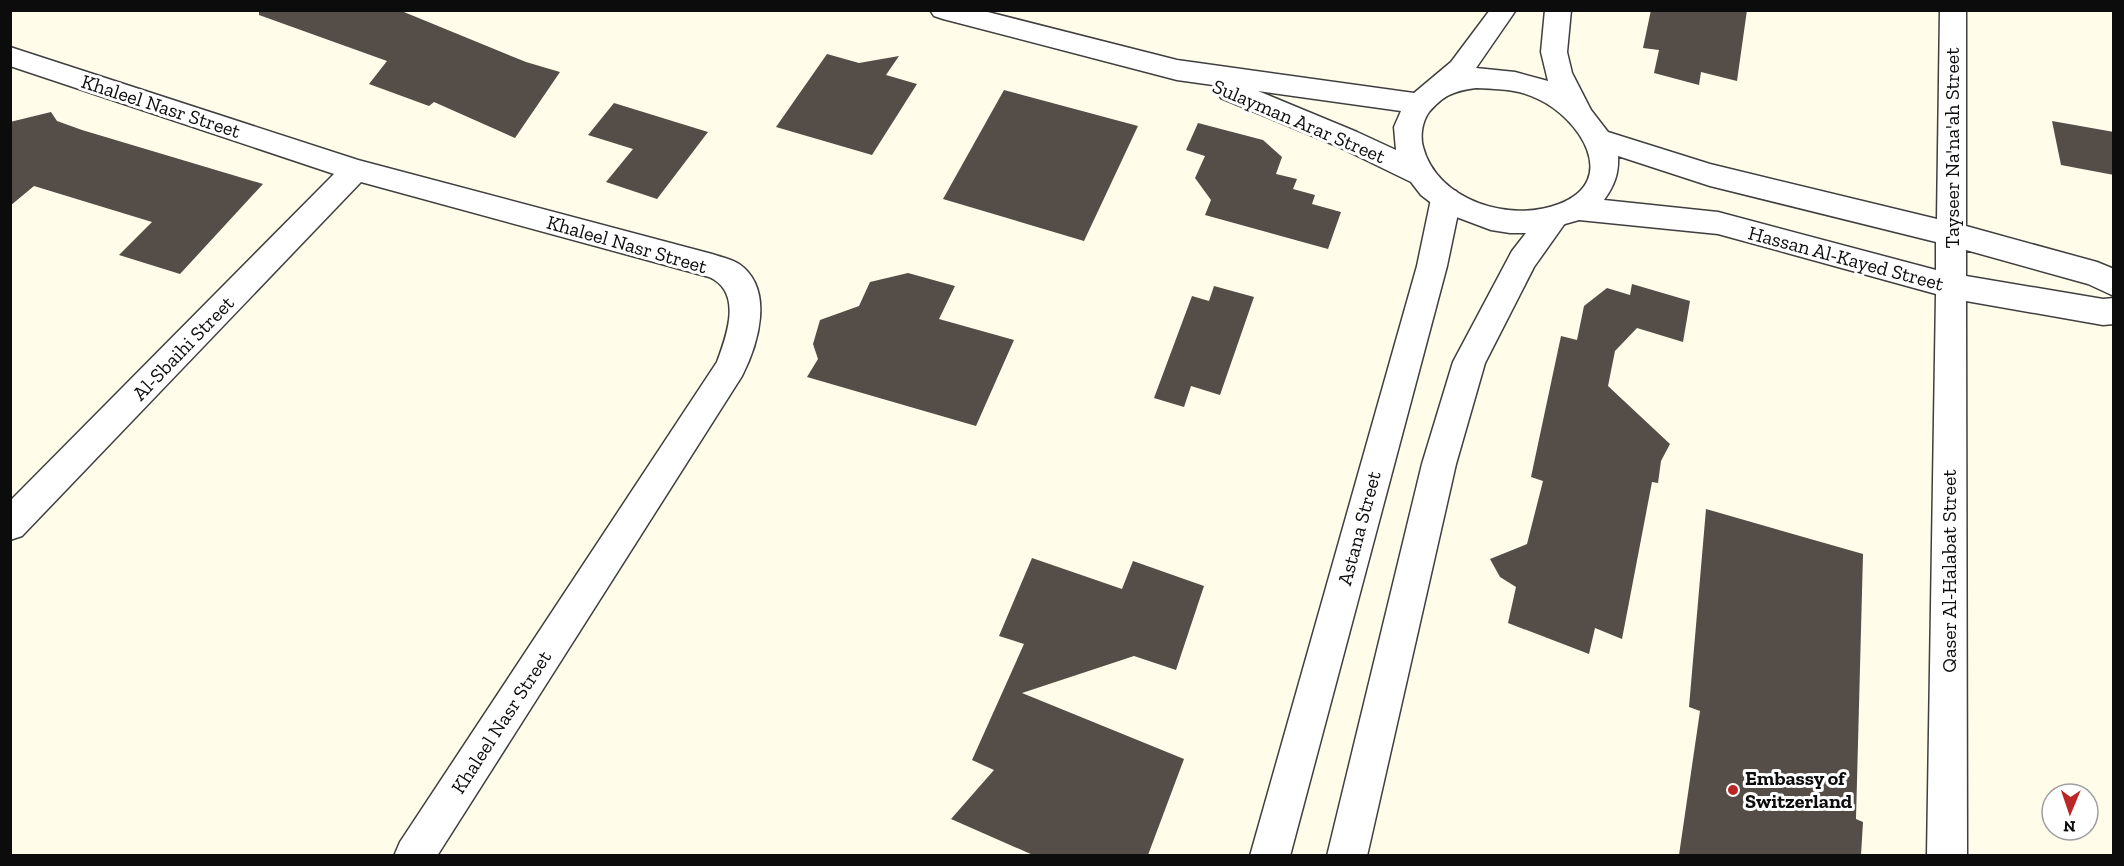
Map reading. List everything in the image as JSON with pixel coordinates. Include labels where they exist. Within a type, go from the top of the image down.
[{"type":"street","name":"Sulayman Arar Street","points":[[943,10],[1177,70],[1418,104]]},
{"type":"street","points":[[1503,10],[1482,45],[1465,67],[1418,104],[1407,125],[1407,149],[1419,174],[1446,200],[1480,215],[1517,222],[1566,214]]},
{"type":"street","points":[[1347,855],[1439,464],[1469,362],[1523,259],[1566,214],[1598,189],[1606,165],[1600,140],[1563,87],[1553,62],[1558,10]]},
{"type":"street","name":"Tayseer Na'na'ah Street","points":[[1951,286],[1953,10]]},
{"type":"street","name":"Khaleel Nasr Street","points":[[10,56],[355,170],[694,261],[729,274],[743,291],[744,316],[740,340],[731,367],[414,855]]},
{"type":"street","name":"Sulayman Arar Street","points":[[1177,70],[1305,120],[1419,174]]},
{"type":"street","points":[[1443,86],[1476,78],[1514,80],[1551,93],[1581,113]]},
{"type":"street","points":[[1600,140],[1710,176],[1952,234],[2097,274],[2114,284]]},
{"type":"street","name":"Al-Sbaihi Street","points":[[10,525],[355,170]]},
{"type":"street","name":"Astana Street","points":[[1270,855],[1432,266],[1446,200]]},
{"type":"street","name":"Hassan Al-Kayed Street","points":[[1566,214],[1718,223],[1951,286],[2103,312],[2114,311]]},
{"type":"street","name":"Qaser Al-Halabat Street","points":[[1947,855],[1951,286]]},
{"type":"building","points":[[259,10],[399,10],[526,62],[560,72],[515,138],[434,102],[429,106],[369,84],[387,61],[259,15]]},
{"type":"building","points":[[1651,10],[1747,10],[1737,81],[1701,72],[1699,85],[1654,73],[1659,50],[1643,48]]},
{"type":"building","points":[[827,54],[859,63],[899,56],[886,75],[917,84],[872,155],[776,127]]},
{"type":"building","points":[[1004,90],[1138,126],[1084,241],[943,199]]},
{"type":"building","points":[[614,103],[708,132],[657,199],[606,182],[633,149],[588,135]]},
{"type":"building","points":[[51,112],[57,121],[82,130],[263,184],[180,274],[119,255],[152,222],[34,186],[10,206],[10,122]]},
{"type":"building","points":[[2052,121],[2114,132],[2114,175],[2061,165]]},
{"type":"building","points":[[1198,123],[1263,140],[1282,157],[1276,174],[1297,179],[1293,189],[1315,195],[1312,204],[1341,212],[1328,249],[1205,215],[1211,200],[1195,178],[1205,156],[1186,150]]},
{"type":"building","points":[[908,273],[955,286],[939,319],[1014,340],[976,426],[807,377],[818,359],[813,344],[820,320],[859,306],[870,282]]},
{"type":"building","points":[[1632,284],[1690,301],[1683,342],[1637,328],[1615,351],[1608,386],[1670,444],[1661,461],[1658,483],[1652,482],[1622,639],[1595,628],[1589,654],[1508,623],[1516,587],[1500,577],[1490,559],[1527,544],[1543,481],[1531,477],[1561,336],[1577,340],[1584,306],[1607,288],[1630,295]]},
{"type":"building","points":[[1214,286],[1254,297],[1220,395],[1191,386],[1184,407],[1154,398],[1192,296],[1209,301]]},
{"type":"building","points":[[1706,509],[1863,554],[1856,819],[1863,822],[1861,855],[1679,855],[1700,711],[1689,707]]},
{"type":"building","points":[[1032,558],[1122,589],[1133,561],[1204,586],[1176,670],[1134,656],[1022,693],[1184,759],[1148,855],[1033,855],[951,819],[994,770],[972,760],[1024,644],[999,636]]},
{"type":"place","name":"Embassy of Switzerland","points":[[1733,790]]}]
